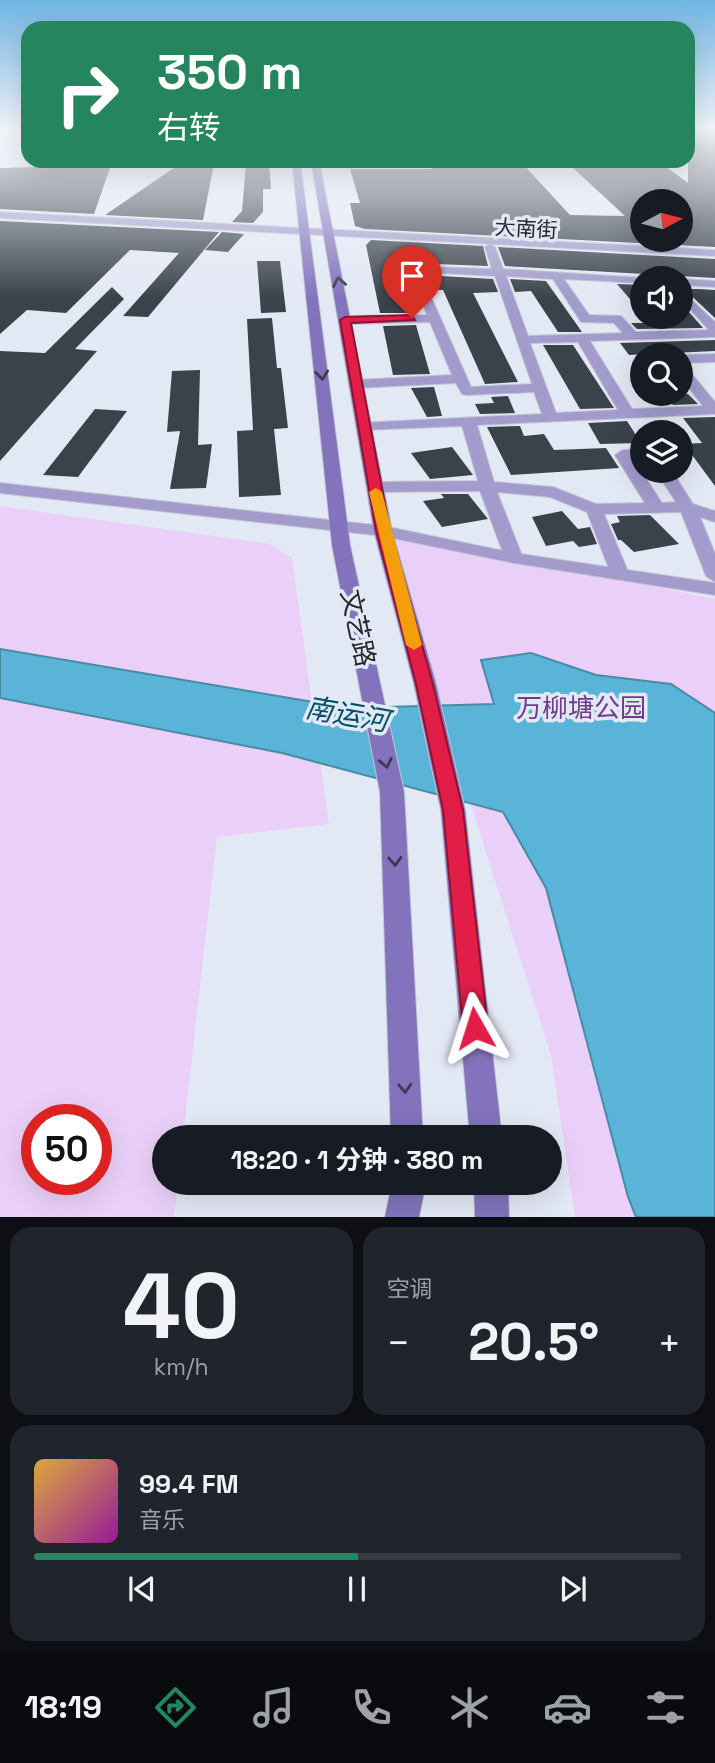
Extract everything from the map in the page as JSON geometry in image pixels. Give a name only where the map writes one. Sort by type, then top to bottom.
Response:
[{"type":"main road","name":"文艺路","points":[[299,186],[339,525],[392,793],[406,1125]]},
{"type":"main road","name":"文艺路","points":[[320,186],[383,531],[425,684],[452,804],[485,1125]]},
{"type":"main road","points":[[402,1217],[407,1195]]},
{"type":"main road","points":[[491,1195],[492,1217]]},
{"type":"street","name":"大南街","points":[[0,215],[306,233]]},
{"type":"street","name":"大南街","points":[[0,221],[715,253]]},
{"type":"street","name":"大南街","points":[[330,234],[490,247],[715,259]]},
{"type":"street","points":[[490,247],[550,417]]},
{"type":"street","points":[[540,388],[467,391],[413,268],[630,279]]},
{"type":"street","points":[[556,275],[586,319],[617,318],[633,336]]},
{"type":"street","points":[[693,283],[715,284]]},
{"type":"street","points":[[693,306],[715,331]]},
{"type":"street","points":[[345,320],[434,318]]},
{"type":"street","points":[[523,340],[699,334],[715,331]]},
{"type":"street","points":[[699,334],[715,350]]},
{"type":"street","points":[[582,338],[628,414]]},
{"type":"street","points":[[693,359],[715,358]]},
{"type":"street","points":[[356,384],[460,379]]},
{"type":"street","points":[[693,385],[714,410]]},
{"type":"street","points":[[363,426],[714,410]]},
{"type":"street","points":[[468,421],[487,486],[514,558]]},
{"type":"street","points":[[641,483],[657,508]]},
{"type":"street","points":[[672,483],[687,507],[715,576]]},
{"type":"street","points":[[375,487],[487,486],[553,492],[594,509],[687,507],[715,517]]},
{"type":"street","points":[[0,488],[383,531],[514,558],[715,589]]},
{"type":"street","points":[[594,509],[620,574]]},
{"type":"green space","points":[[0,506],[270,544],[292,558],[329,824],[217,837],[184,1125],[152,1125],[152,1195],[177,1195],[174,1217],[0,1217]]},
{"type":"green space","name":"万柳塘公园","points":[[383,531],[715,599],[715,1217],[575,1217],[551,1055]]},
{"type":"water","name":"万柳塘公园","points":[[0,649],[349,708],[494,704],[481,660],[531,653],[596,675],[671,684],[715,713],[715,1217],[636,1217],[628,1197],[546,888],[503,812],[282,753],[0,698]]},
{"type":"building","points":[[0,186],[104,186],[94,214],[0,209]]},
{"type":"building","points":[[148,186],[210,186],[203,220],[105,215]]},
{"type":"building","points":[[244,186],[271,186],[271,189],[263,189],[263,212],[253,223],[232,222],[242,211]]},
{"type":"building","points":[[355,186],[543,186],[570,215],[625,216],[592,186],[715,186],[715,247],[693,246],[693,189],[630,189],[630,243],[365,229],[355,226],[350,203],[360,203]]},
{"type":"building","points":[[0,221],[219,232],[148,317],[123,316],[179,253],[130,250],[66,313],[27,310],[0,334]]},
{"type":"building","points":[[222,232],[244,234],[228,252],[205,250]]},
{"type":"building","points":[[371,240],[483,246],[488,266],[409,263],[407,267],[415,290],[406,291],[412,313],[380,313],[366,245]]},
{"type":"building","points":[[498,247],[715,259],[715,278],[693,277],[693,266],[630,266],[630,273],[505,266]]},
{"type":"building","points":[[257,261],[280,261],[286,312],[261,313]]},
{"type":"building","points":[[424,275],[493,279],[498,292],[473,293],[518,382],[485,384],[443,290],[431,290]]},
{"type":"building","points":[[510,279],[546,281],[582,332],[558,332],[531,291],[515,292]]},
{"type":"building","points":[[617,284],[630,285],[630,299]]},
{"type":"building","points":[[112,287],[124,299],[75,349],[97,351],[0,461],[0,351],[45,353]]},
{"type":"building","points":[[693,289],[715,290],[715,318],[693,297]]},
{"type":"building","points":[[693,317],[703,328],[693,328]]},
{"type":"building","points":[[272,318],[277,368],[281,368],[288,428],[274,429],[281,495],[239,497],[237,431],[253,430],[247,319]]},
{"type":"building","points":[[416,325],[430,374],[393,375],[383,326]]},
{"type":"building","points":[[715,340],[715,351],[693,352],[693,343],[630,343],[629,355],[620,343]]},
{"type":"building","points":[[543,345],[573,345],[614,408],[580,409]]},
{"type":"building","points":[[200,370],[198,445],[212,444],[206,488],[170,489],[180,431],[167,432],[172,371]]},
{"type":"building","points":[[434,387],[442,416],[427,417],[411,388]]},
{"type":"building","points":[[508,396],[515,413],[480,414],[475,404],[494,403],[491,397]]},
{"type":"building","points":[[95,409],[127,411],[78,477],[43,475]]},
{"type":"building","points":[[715,417],[715,486],[693,456],[693,444],[702,443],[693,431],[693,420],[683,418]]},
{"type":"building","points":[[627,421],[630,426],[630,443],[600,444],[588,423]]},
{"type":"building","points":[[520,426],[524,436],[544,434],[554,450],[606,448],[619,468],[511,475],[487,427]]},
{"type":"building","points":[[452,447],[473,475],[430,479],[411,453]]},
{"type":"building","points":[[441,494],[468,494],[488,519],[442,527],[423,501],[444,498]]},
{"type":"building","points":[[562,511],[578,529],[590,527],[597,544],[579,547],[573,541],[546,546],[532,517]]},
{"type":"building","points":[[650,515],[679,544],[634,552],[618,540],[611,524],[620,522],[617,516]]},
{"type":"slow traffic","points":[[376,492],[383,531],[414,645]]},
{"type":"route","points":[[412,318],[345,320],[383,531],[425,684],[453,810],[475,1028]]},
{"type":"water label","name":"南运河","points":[[347,714]]}]
